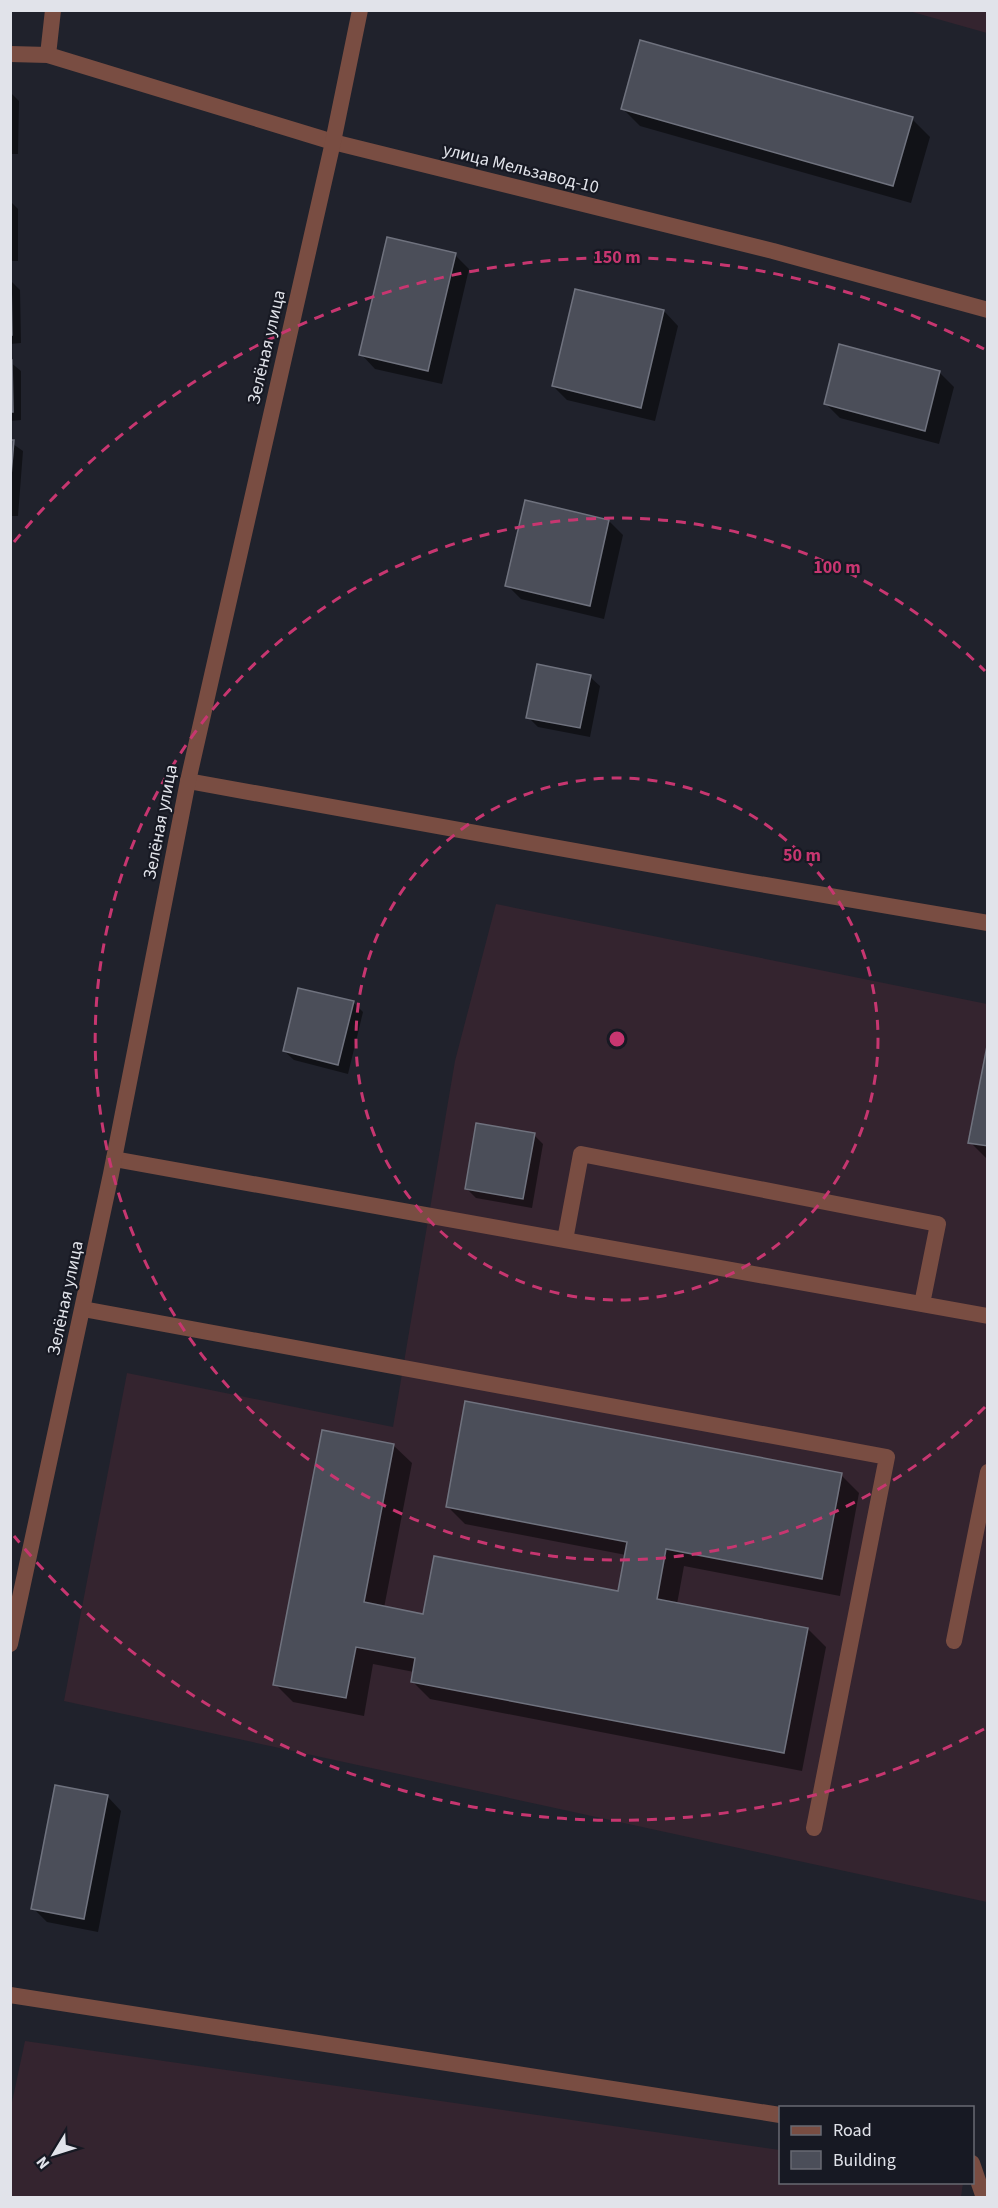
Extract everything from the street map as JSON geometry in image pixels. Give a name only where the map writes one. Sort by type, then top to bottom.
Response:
[{"type":"street","points":[[48,55],[53,10]]},
{"type":"street","name":"Зелёная улица","points":[[10,1644],[114,1159],[188,781],[333,142],[360,10]]},
{"type":"street","name":"улица Мельзавод-10","points":[[10,54],[48,55],[333,142],[773,251],[987,310]]},
{"type":"street","points":[[188,781],[987,923]]},
{"type":"street","points":[[564,1240],[581,1154],[938,1224],[922,1304]]},
{"type":"street","points":[[114,1159],[987,1316]]},
{"type":"street","points":[[82,1309],[887,1457],[814,1828]]},
{"type":"street","points":[[954,1641],[987,1473]]},
{"type":"street","points":[[10,1995],[779,2115]]},
{"type":"street","points":[[974,2169],[984,2198]]},
{"type":"shaded area","points":[[909,11],[987,11],[987,33]]},
{"type":"shaded area","points":[[496,904],[987,1004],[987,1902],[64,1701],[127,1373],[393,1427],[455,1061]]},
{"type":"shaded area","points":[[25,2041],[779,2150],[779,2184],[963,2184],[961,2197],[11,2197],[11,2107]]},
{"type":"building","points":[[640,40],[913,117],[893,186],[621,109]]},
{"type":"building","points":[[387,237],[456,253],[428,371],[359,355]]},
{"type":"building","points":[[11,279],[12,335],[10,335]]},
{"type":"building","points":[[575,289],[664,310],[641,408],[552,386]]},
{"type":"building","points":[[839,344],[940,371],[925,431],[824,404]]},
{"type":"building","points":[[10,360],[12,360],[13,412],[10,412]]},
{"type":"building","points":[[10,440],[14,440],[10,488]]},
{"type":"building","points":[[525,500],[609,520],[590,606],[505,586]]},
{"type":"building","points":[[537,664],[591,675],[580,728],[526,718]]},
{"type":"building","points":[[298,988],[354,1001],[338,1065],[283,1051]]},
{"type":"building","points":[[988,1041],[988,1146],[968,1143]]},
{"type":"building","points":[[476,1123],[535,1133],[523,1199],[465,1189]]},
{"type":"building","points":[[465,1401],[842,1473],[822,1579],[666,1549],[657,1599],[808,1628],[784,1753],[411,1682],[415,1658],[356,1647],[346,1698],[273,1685],[322,1430],[394,1444],[364,1602],[423,1614],[434,1556],[618,1591],[627,1542],[446,1507]]},
{"type":"building","points":[[55,1785],[108,1795],[84,1919],[31,1909]]}]
